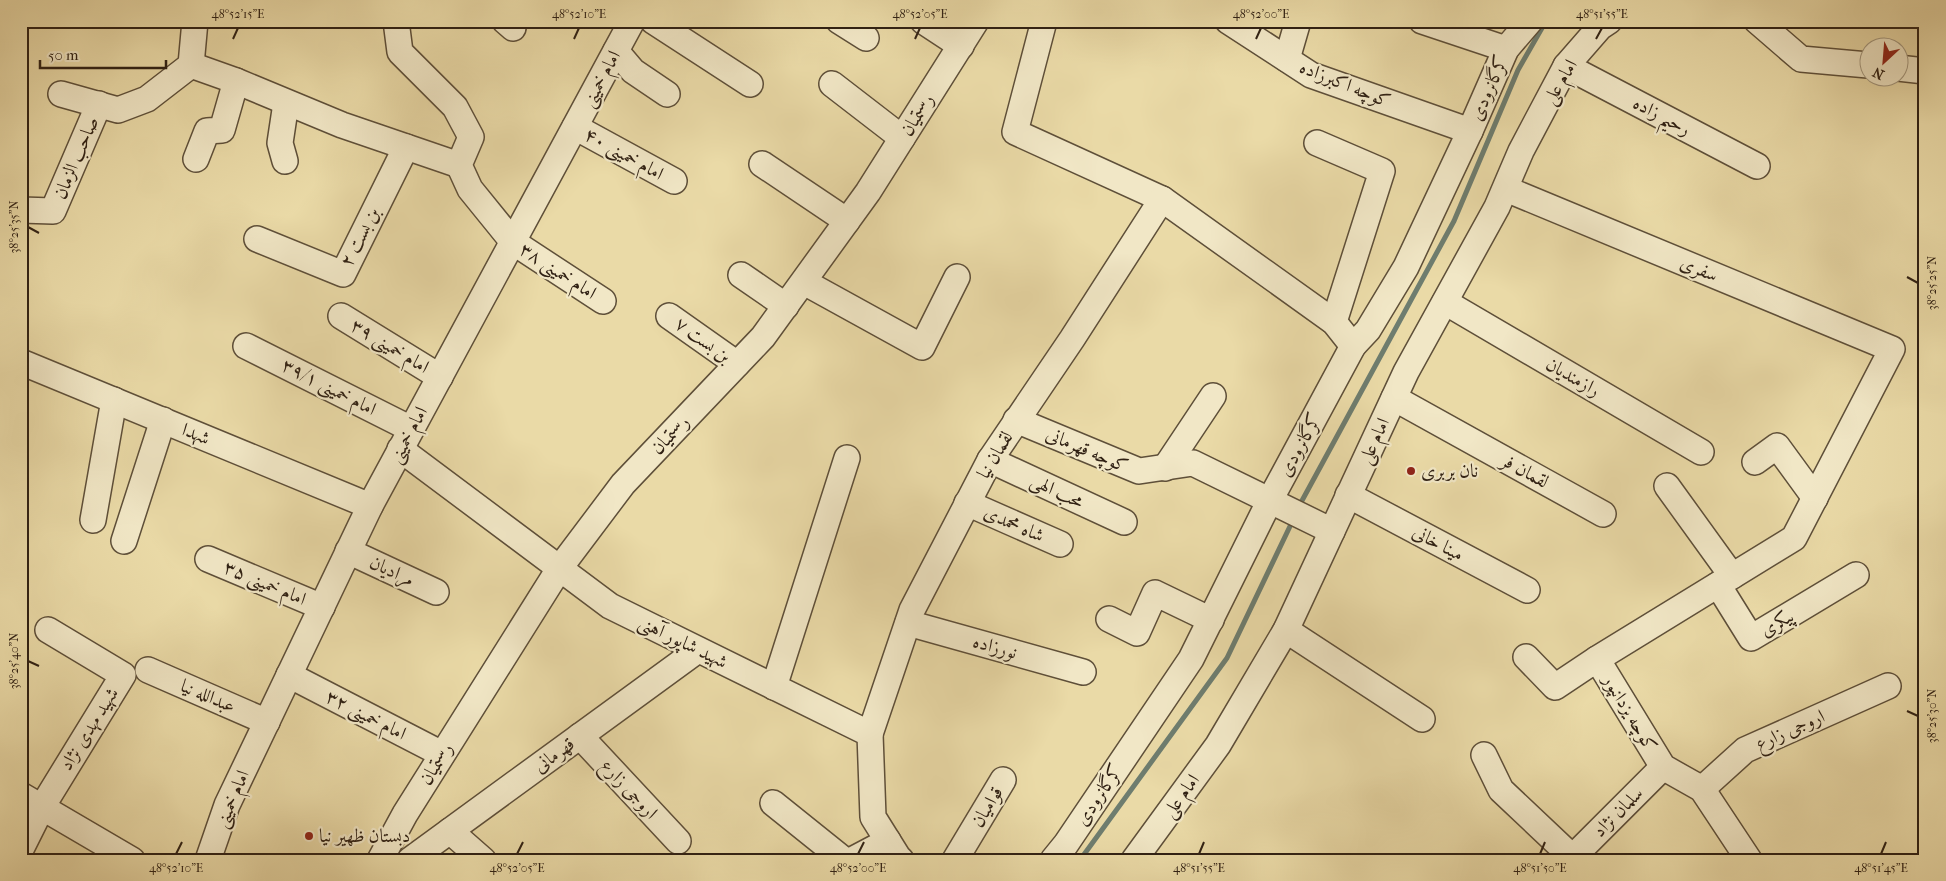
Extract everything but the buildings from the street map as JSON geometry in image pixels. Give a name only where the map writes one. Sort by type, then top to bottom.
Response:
[{"type":"street","points":[[61,94],[118,110],[147,99],[191,65],[195,21]]},
{"type":"street","points":[[191,65],[236,81],[342,126],[459,165],[471,137],[455,107],[400,52],[396,21]]},
{"type":"street","name":"امام خمینی","points":[[208,860],[227,805],[370,506],[632,21]]},
{"type":"street","points":[[653,21],[750,84]]},
{"type":"street","points":[[839,21],[866,38]]},
{"type":"street","points":[[923,21],[961,46]]},
{"type":"street","name":"رستمیان","points":[[380,860],[405,814],[559,569],[623,484],[763,337],[847,221],[976,21]]},
{"type":"street","points":[[1044,21],[1015,132],[1162,199],[1334,322],[1354,346]]},
{"type":"street","name":"کوچه اکبرزاده","points":[[1228,21],[1311,75],[1470,131]]},
{"type":"street","points":[[1287,59],[1298,21]]},
{"type":"street","points":[[1422,21],[1506,49]]},
{"type":"street","name":"کرگانرودی","points":[[1053,860],[1066,844],[1191,659],[1270,500],[1354,346],[1368,330],[1406,267],[1506,49],[1530,21]]},
{"type":"street","name":"امام علی","points":[[1134,860],[1218,745],[1286,630],[1406,372],[1506,189],[1521,151],[1566,66],[1600,27],[1609,21]]},
{"type":"street","points":[[1757,21],[1801,59],[1858,64]]},
{"type":"street","points":[[616,51],[633,71],[667,94]]},
{"type":"street","name":"رحیم زاده","points":[[1566,66],[1757,166]]},
{"type":"street","points":[[1908,69],[1925,71]]},
{"type":"street","points":[[196,159],[206,130],[222,130],[236,81]]},
{"type":"street","points":[[832,84],[902,138]]},
{"type":"street","points":[[285,161],[280,142],[286,103]]},
{"type":"street","name":"صاحب الزمان","points":[[21,210],[54,211],[99,104]]},
{"type":"street","name":"امام خمینی ۴۰","points":[[575,127],[674,181]]},
{"type":"street","points":[[1317,143],[1382,171],[1334,322]]},
{"type":"street","name":"بن بست ۲","points":[[257,239],[343,274],[406,147]]},
{"type":"street","points":[[762,164],[847,221]]},
{"type":"street","name":"امام خمینی ۳۸","points":[[459,165],[470,189],[513,242],[603,301]]},
{"type":"street","name":"سفری","points":[[1506,189],[1892,349],[1815,498]]},
{"type":"street","name":"لقمان نیا","points":[[870,734],[912,610],[990,460],[1072,339],[1162,199]]},
{"type":"street","points":[[741,275],[786,306]]},
{"type":"street","points":[[804,282],[922,348],[957,277]]},
{"type":"street","name":"رازمندیان","points":[[1445,302],[1701,452]]},
{"type":"street","name":"امام خمینی ۳۹","points":[[341,316],[440,377]]},
{"type":"street","name":"بن بست ۷","points":[[670,316],[737,364]]},
{"type":"street","name":"امام خمینی ۳۹/۱","points":[[246,346],[406,439]]},
{"type":"street","name":"شهدا","points":[[21,362],[370,506]]},
{"type":"street","points":[[1165,468],[1213,396]]},
{"type":"street","name":"لقمان فر","points":[[1394,398],[1603,514]]},
{"type":"street","points":[[93,520],[114,400]]},
{"type":"street","points":[[124,541],[163,420]]},
{"type":"street","name":"کوچه قهرمانی","points":[[1016,420],[1139,472],[1193,463],[1332,531]]},
{"type":"street","name":"شهید شاپور آهنی","points":[[406,439],[559,569],[610,606],[870,734]]},
{"type":"street","points":[[1526,657],[1555,687],[1597,659],[1794,538],[1815,498],[1777,446],[1755,462]]},
{"type":"street","points":[[774,687],[847,458]]},
{"type":"street","name":"محب الهی","points":[[990,460],[1124,522]]},
{"type":"street","points":[[1667,486],[1725,580]]},
{"type":"street","name":"مینا خانی","points":[[1348,495],[1527,590]]},
{"type":"street","name":"شاه محمدی","points":[[968,503],[1060,544]]},
{"type":"street","name":"مرادیان","points":[[348,551],[436,592]]},
{"type":"street","name":"امام خمینی ۳۵","points":[[208,559],[322,607]]},
{"type":"street","name":"پیکری","points":[[1725,580],[1751,638],[1856,575]]},
{"type":"street","points":[[1109,619],[1136,633],[1155,593],[1210,620]]},
{"type":"street","name":"نورزاده","points":[[908,623],[1083,672]]},
{"type":"street","name":"شهید مهدی نژاد","points":[[31,801],[123,675],[48,630]]},
{"type":"street","points":[[1286,630],[1422,720]]},
{"type":"street","name":"قهرمانی","points":[[410,860],[698,650]]},
{"type":"street","name":"کوچه یزدانپور","points":[[1597,659],[1663,767]]},
{"type":"street","name":"عبدالله نیا","points":[[148,670],[267,722]]},
{"type":"street","name":"امام خمینی ۳۲","points":[[289,676],[442,754]]},
{"type":"street","name":"اروجی زارع","points":[[1702,789],[1745,750],[1888,686]]},
{"type":"street","points":[[852,860],[895,851],[873,817],[870,734]]},
{"type":"street","name":"اروجی زارع","points":[[580,736],[678,841]]},
{"type":"street","name":"سلمان نژاد","points":[[1484,755],[1501,790],[1571,859],[1663,767]]},
{"type":"street","points":[[1663,767],[1702,789],[1749,860]]},
{"type":"street","name":"قوامیان","points":[[955,860],[1003,780]]},
{"type":"street","points":[[21,849],[31,801],[132,860]]},
{"type":"street","points":[[773,803],[844,860]]},
{"type":"street","points":[[450,831],[483,860]]},
{"type":"waterway","points":[[1298,508],[1454,221],[1518,70],[1546,21]]},
{"type":"waterway","points":[[1080,860],[1227,658],[1293,520]]},
{"type":"place","name":"نان بربری","points":[[1411,471]]},
{"type":"place","name":"دبستان ظهیر نیا","points":[[309,836]]}]
